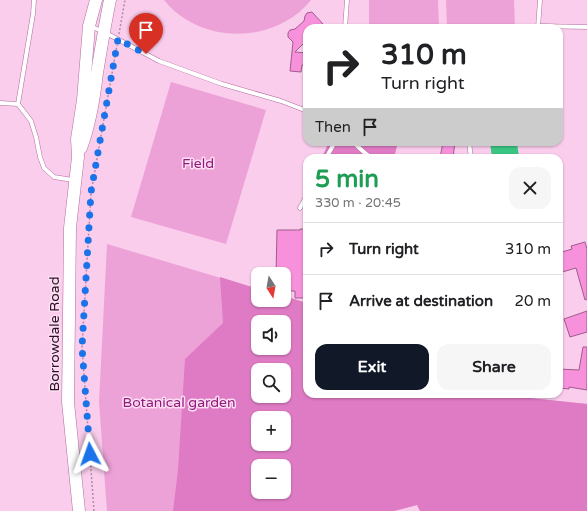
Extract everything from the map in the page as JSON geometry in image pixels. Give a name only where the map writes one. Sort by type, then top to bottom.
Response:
[{"type":"main road","name":"Borrowdale Road","points":[[79,511],[68,395],[70,228],[78,157],[77,139],[89,26],[96,0]]},
{"type":"main road","name":"Borrowdale Road","points":[[78,157],[86,136],[92,112],[110,0]]},
{"type":"lane","points":[[34,0],[18,104],[30,121],[44,168],[54,177],[75,180]]},
{"type":"lane","points":[[345,24],[348,0]]},
{"type":"lane","points":[[538,24],[540,0]]},
{"type":"lane","points":[[89,26],[104,32],[159,61],[222,84],[281,101],[303,109]]},
{"type":"lane","points":[[563,27],[587,27]]},
{"type":"lane","points":[[0,103],[18,104]]},
{"type":"lane","points":[[357,146],[366,154]]},
{"type":"lane","points":[[300,208],[303,202]]},
{"type":"path","points":[[94,511],[82,347],[91,192],[125,0]]},
{"type":"green space","points":[[164,0],[311,0],[296,15],[278,25],[258,32],[238,34],[217,32],[197,25],[179,15]]},
{"type":"green space","points":[[369,0],[438,0],[439,24],[369,24]]},
{"type":"green space","points":[[446,0],[514,0],[515,24],[447,24]]},
{"type":"green space","name":"Field","points":[[171,82],[266,110],[226,244],[131,217]]},
{"type":"green space","name":"Botanical garden","points":[[107,244],[251,287],[251,307],[291,307],[291,298],[303,302],[303,398],[530,398],[587,404],[587,511],[420,511],[417,505],[394,511],[107,511],[99,402]]},
{"type":"shaded area","points":[[327,146],[397,146],[395,154],[323,154]]},
{"type":"shaded area","points":[[490,146],[518,146],[518,154],[492,154]]},
{"type":"shaded area","name":"Botanical garden","points":[[220,277],[251,287],[251,307],[291,307],[291,298],[303,302],[303,398],[530,398],[587,404],[587,511],[420,511],[417,505],[394,511],[173,511],[178,470],[185,359],[223,323]]},
{"type":"building","points":[[312,12],[323,24],[303,24],[303,44],[295,52],[303,53],[303,65],[301,72],[290,71],[293,42],[288,37],[288,33],[304,21],[307,13]]},
{"type":"building","points":[[442,146],[454,146],[454,154],[441,154]]},
{"type":"building","points":[[303,229],[303,298],[295,298],[295,291],[291,291],[291,267],[276,267],[277,230]]},
{"type":"building","points":[[585,242],[587,249],[587,299],[585,300],[576,268],[563,272],[563,252],[572,249],[571,246]]},
{"type":"building","points":[[587,311],[587,332],[570,337],[564,319]]},
{"type":"building","points":[[583,347],[587,347],[587,390],[569,387],[569,389],[563,388],[563,369],[579,370]]},
{"type":"route","points":[[90,454],[82,347],[91,192],[118,39],[146,54]]}]
